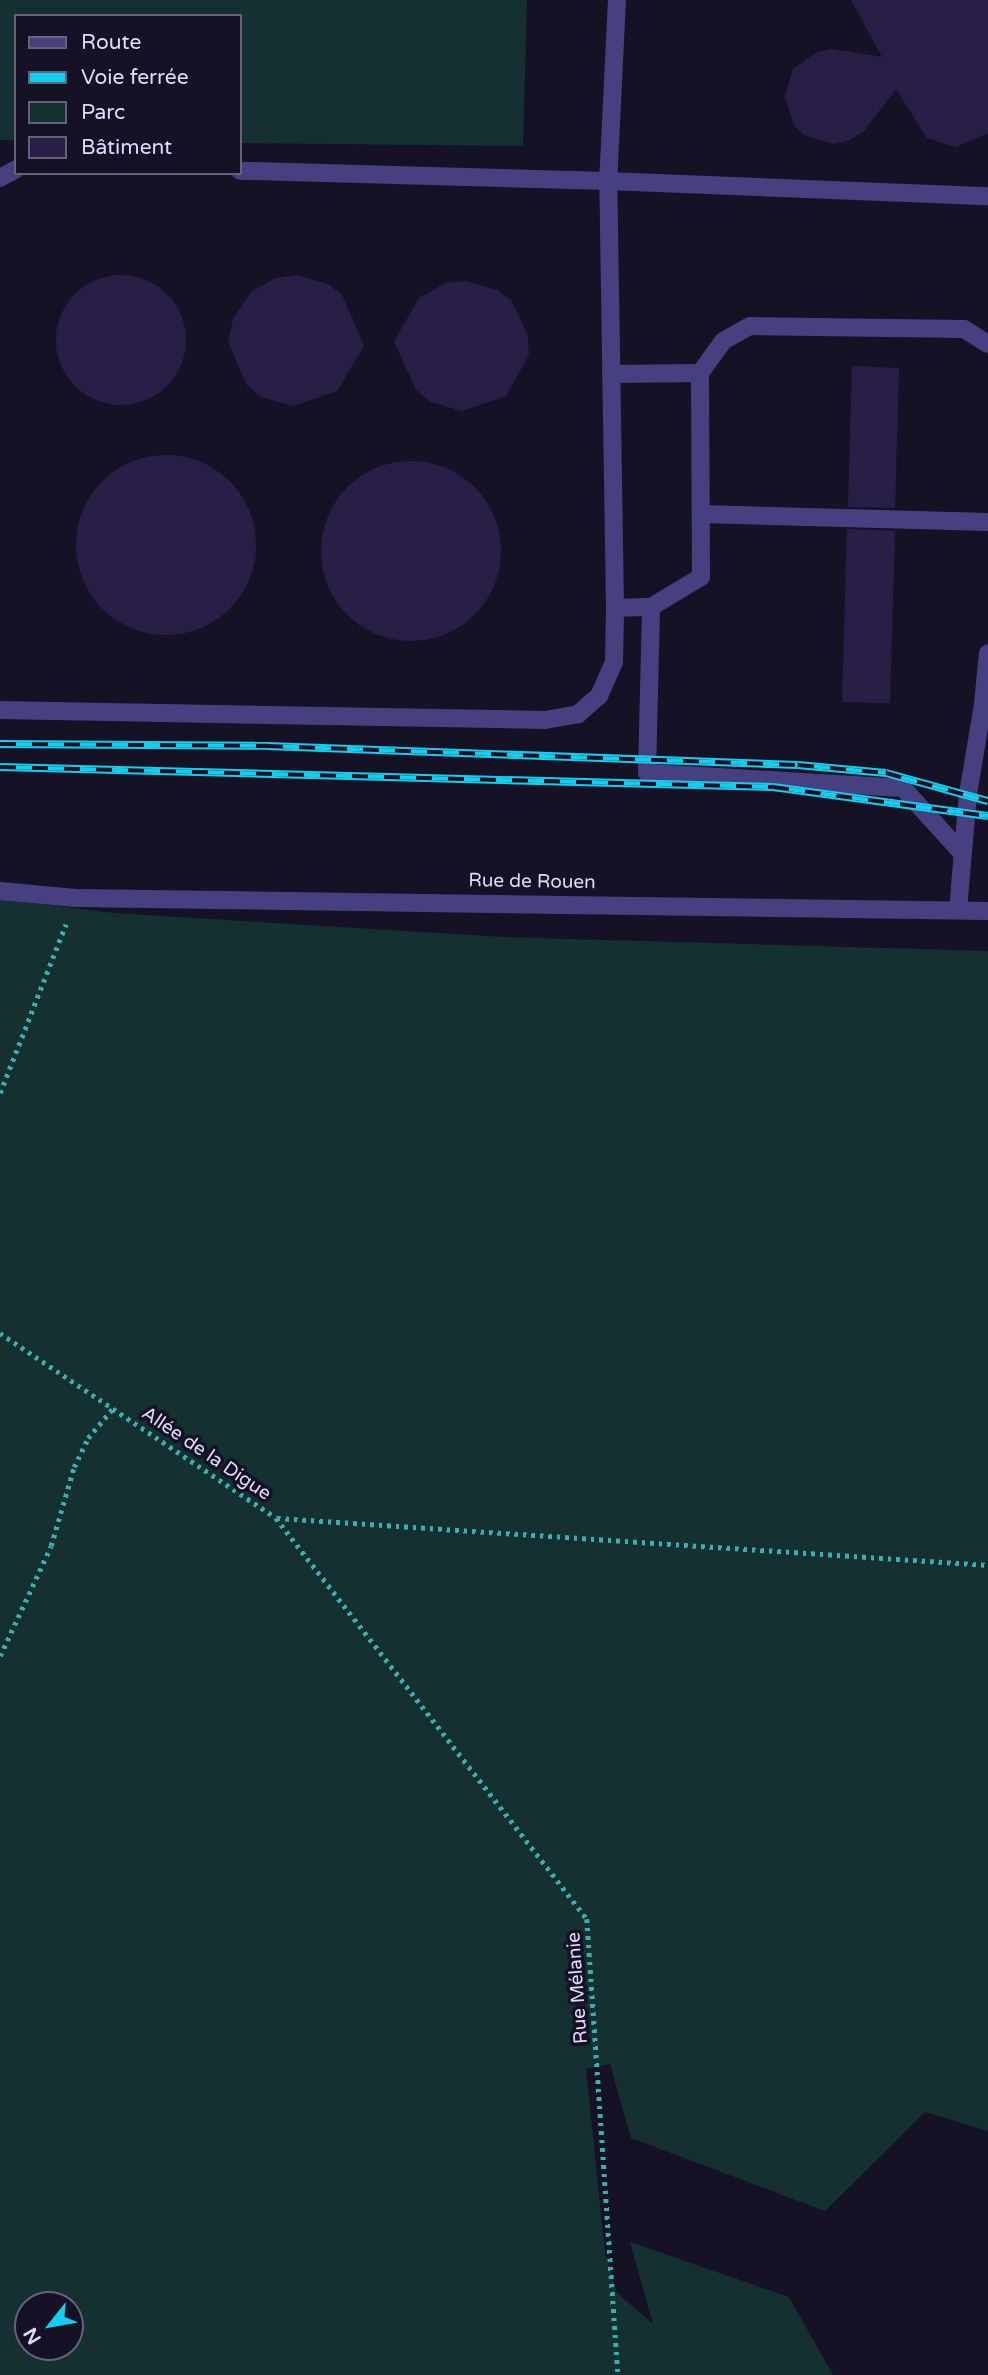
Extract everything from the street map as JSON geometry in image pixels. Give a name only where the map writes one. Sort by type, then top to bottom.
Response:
[{"type":"street","points":[[0,710],[545,720],[578,714],[599,696],[614,662],[608,181],[617,0]]},
{"type":"street","points":[[242,171],[608,181],[988,196]]},
{"type":"street","points":[[615,608],[651,607],[701,577],[700,373],[723,341],[750,326],[964,329],[988,344]]},
{"type":"street","points":[[611,374],[700,373]]},
{"type":"street","points":[[701,514],[988,522]]},
{"type":"street","points":[[651,607],[647,773],[904,788],[961,852]]},
{"type":"street","points":[[958,910],[961,852],[986,705],[988,653]]},
{"type":"street","name":"Rue de Rouen","points":[[0,891],[76,898],[988,911]]},
{"type":"path","points":[[0,1093],[76,898]]},
{"type":"path","name":"Allée de la Digue","points":[[0,1333],[276,1518],[366,1631]]},
{"type":"path","points":[[0,1656],[51,1546],[74,1467],[88,1438],[112,1409]]},
{"type":"path","points":[[276,1518],[988,1565]]},
{"type":"path","name":"Rue Mélanie","points":[[366,1631],[587,1919],[618,2375]]},
{"type":"green space","points":[[0,0],[527,0],[523,146],[242,143],[242,14],[14,14],[14,140],[0,140]]},
{"type":"green space","points":[[0,899],[114,913],[503,937],[988,951],[988,2131],[925,2112],[825,2211],[631,2138],[610,2064],[586,2069],[605,2253],[617,2293],[653,2324],[630,2242],[789,2297],[833,2375],[0,2375]]},
{"type":"building","points":[[851,0],[988,0],[988,133],[956,147],[927,138],[896,89],[864,131],[850,140],[834,144],[804,135],[794,125],[785,97],[793,69],[817,52],[832,49],[882,57]]},
{"type":"building","points":[[121,275],[146,280],[167,294],[181,315],[186,340],[181,365],[167,386],[146,400],[121,405],[96,400],[75,386],[61,365],[56,340],[61,315],[75,294],[96,280]]},
{"type":"building","points":[[296,275],[328,284],[342,295],[364,346],[337,391],[293,406],[261,397],[247,385],[228,342],[233,319],[251,292],[276,278]]},
{"type":"building","points":[[465,281],[497,290],[511,300],[528,336],[529,355],[506,396],[462,411],[431,402],[416,390],[394,341],[420,297],[446,283]]},
{"type":"building","points":[[852,366],[899,368],[895,508],[848,507]]},
{"type":"building","points":[[166,455],[200,462],[230,481],[249,511],[256,545],[249,579],[230,609],[200,628],[166,635],[132,628],[102,609],[83,579],[76,545],[83,511],[102,481],[132,462]]},
{"type":"building","points":[[411,461],[445,468],[475,487],[494,517],[501,551],[494,585],[475,615],[445,634],[411,641],[377,634],[347,615],[328,585],[321,551],[328,517],[347,487],[377,468]]},
{"type":"building","points":[[847,529],[895,531],[890,703],[842,702]]},
{"type":"railway","points":[[0,744],[267,746],[798,765],[886,773],[988,801]]},
{"type":"railway","points":[[0,767],[773,787],[988,816]]}]
